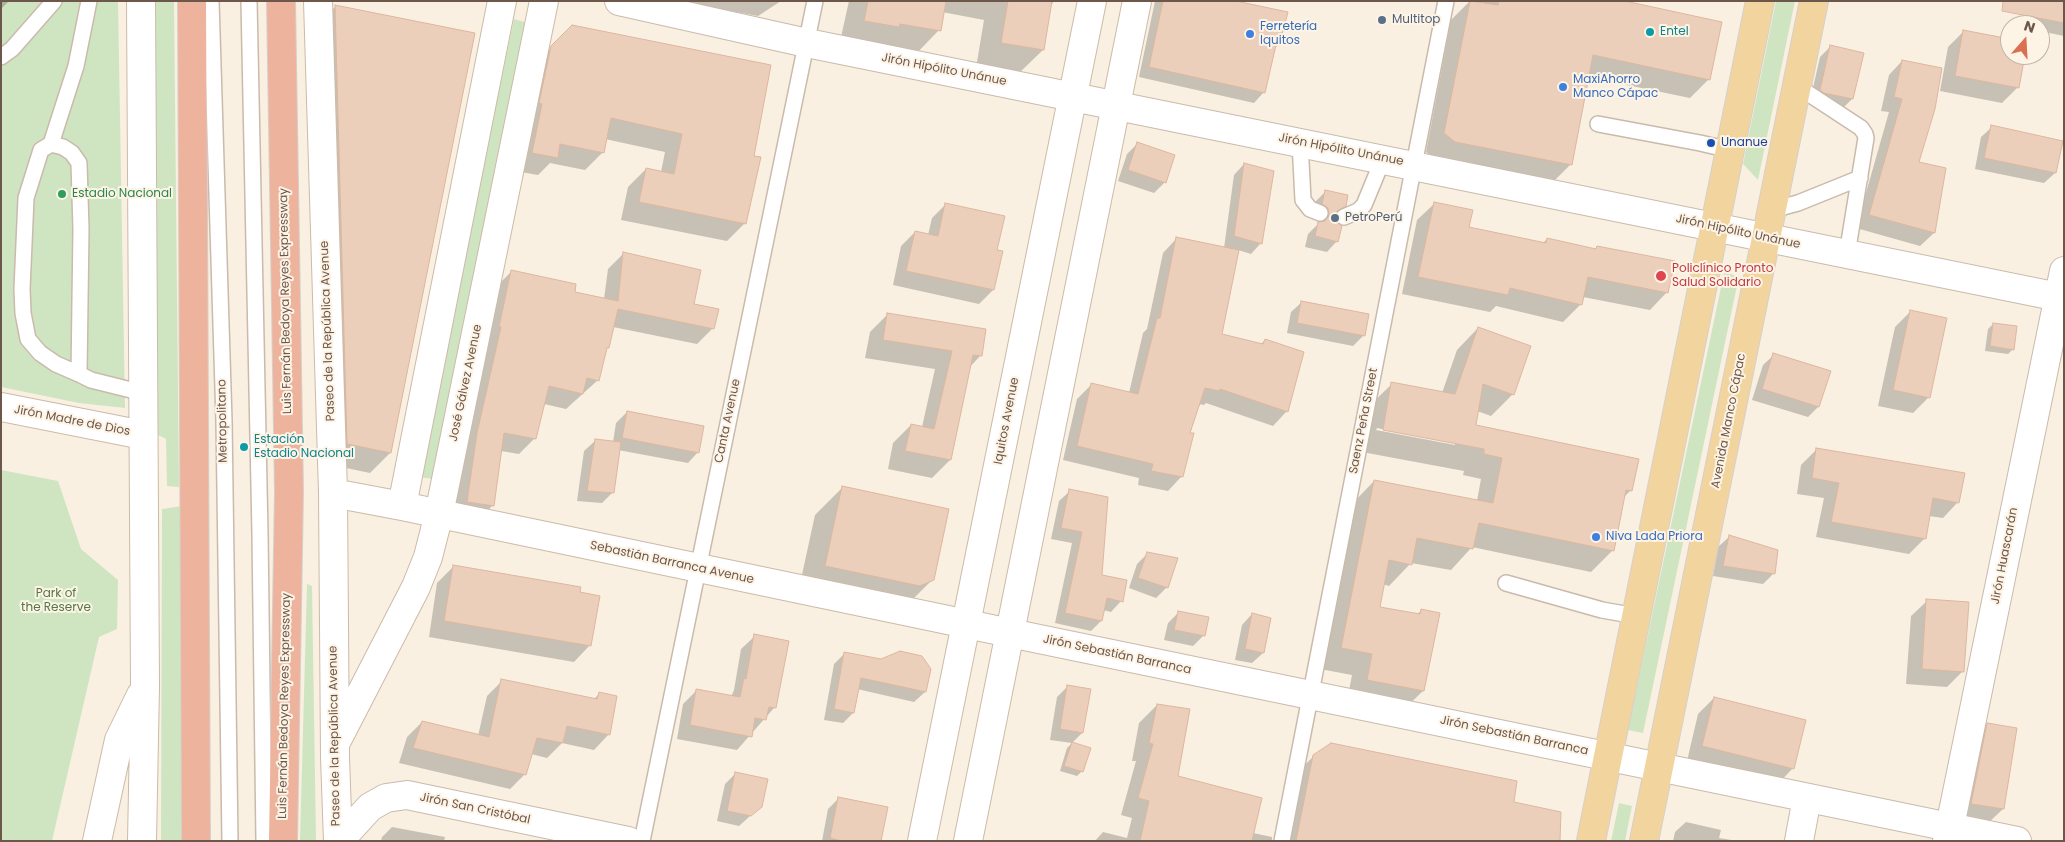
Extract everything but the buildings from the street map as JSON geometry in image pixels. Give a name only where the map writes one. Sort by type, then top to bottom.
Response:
[{"type":"highway","points":[[192,1],[196,841]]},
{"type":"highway","name":"Luis Fernán Bedoya Reyes Expressway","points":[[281,1],[289,482],[283,841]]},
{"type":"main road","points":[[1591,841],[1760,1]]},
{"type":"main road","name":"Avenida Manco Cápac","points":[[1644,841],[1814,1]]},
{"type":"street","points":[[141,1],[145,687],[142,841]]},
{"type":"street","name":"Paseo de la República Avenue","points":[[318,1],[333,493],[335,746],[338,841]]},
{"type":"street","points":[[402,506],[502,1]]},
{"type":"street","name":"José Gálvez Avenue","points":[[335,746],[416,587],[428,557],[439,514],[544,1]]},
{"type":"street","name":"Jirón Hipólito Unánue","points":[[620,1],[806,43],[1766,238],[1847,254],[2062,288]]},
{"type":"street","name":"Iquitos Avenue","points":[[922,841],[1092,1]]},
{"type":"street","points":[[968,841],[1137,1]]},
{"type":"street","name":"Jirón Huascarán","points":[[1949,834],[2062,288]]},
{"type":"street","name":"Jirón Madre de Dios","points":[[1,407],[143,435]]},
{"type":"street","name":"Sebastián Barranca Avenue","points":[[333,493],[1010,633]]},
{"type":"street","name":"Jirón Sebastián Barranca","points":[[1010,633],[1608,755],[1807,798],[1949,834],[2017,841]]},
{"type":"street","points":[[97,841],[119,740],[145,687]]},
{"type":"street","name":"Jirón San Cristóbal","points":[[338,841],[370,807],[386,798],[406,795],[628,841]]},
{"type":"street","points":[[1798,841],[1807,798]]},
{"type":"lane","points":[[1,56],[12,49],[54,1]]},
{"type":"lane","points":[[52,144],[76,66],[89,1]]},
{"type":"lane","name":"Metropolitano","points":[[211,1],[224,420],[230,841]]},
{"type":"lane","points":[[248,1],[260,534],[264,841]]},
{"type":"lane","name":"Canta Avenue","points":[[642,841],[815,1]]},
{"type":"lane","name":"Saenz Peña Street","points":[[1282,841],[1414,165],[1441,2]]},
{"type":"lane","points":[[1797,86],[1861,128],[1866,138],[1847,254]]},
{"type":"lane","points":[[1598,124],[1730,150]]},
{"type":"lane","points":[[1300,142],[1302,200],[1310,209],[1320,213]]},
{"type":"lane","points":[[80,374],[79,163],[72,152],[64,147],[52,144],[41,150],[26,198],[22,289],[23,313],[28,340],[40,353],[56,364],[91,380],[143,393]]},
{"type":"lane","points":[[1344,217],[1358,212],[1364,205],[1383,159]]},
{"type":"lane","points":[[1772,210],[1860,178]]},
{"type":"lane","points":[[1506,583],[1602,610],[1636,616]]},
{"type":"green space","name":"Estadio Nacional","points":[[1,1],[118,1],[125,408],[79,403],[1,387]]},
{"type":"green space","points":[[151,1],[174,1],[179,487],[167,486],[166,439],[154,433]]},
{"type":"green space","points":[[1776,1],[1795,1],[1758,180],[1743,164]]},
{"type":"green space","points":[[514,19],[528,23],[433,479],[419,477]]},
{"type":"green space","points":[[1724,273],[1739,276],[1643,733],[1628,730]]},
{"type":"green space","name":"Park of the Reserve","points":[[1,470],[58,481],[81,549],[118,580],[117,629],[99,637],[52,841],[1,841]]},
{"type":"green space","points":[[183,506],[185,841],[161,841],[162,509]]},
{"type":"green space","points":[[307,584],[312,586],[316,841],[300,841]]},
{"type":"green space","points":[[1619,803],[1632,806],[1625,841],[1611,841]]},
{"type":"place","name":"Multitop","points":[[1382,20]]},
{"type":"place","name":"Entel","points":[[1650,32]]},
{"type":"place","name":"Ferretería Iquitos","points":[[1250,34]]},
{"type":"place","name":"MaxiAhorro Manco Cápac","points":[[1563,87]]},
{"type":"place","name":"Unanue","points":[[1711,143]]},
{"type":"place","name":"Estadio Nacional","points":[[62,194]]},
{"type":"place","name":"PetroPerú","points":[[1335,218]]},
{"type":"place","name":"Policlínico Pronto Salud Solidario","points":[[1661,276]]},
{"type":"place","name":"Estación Estadio Nacional","points":[[244,447]]},
{"type":"place","name":"Niva Lada Priora","points":[[1596,537]]}]
